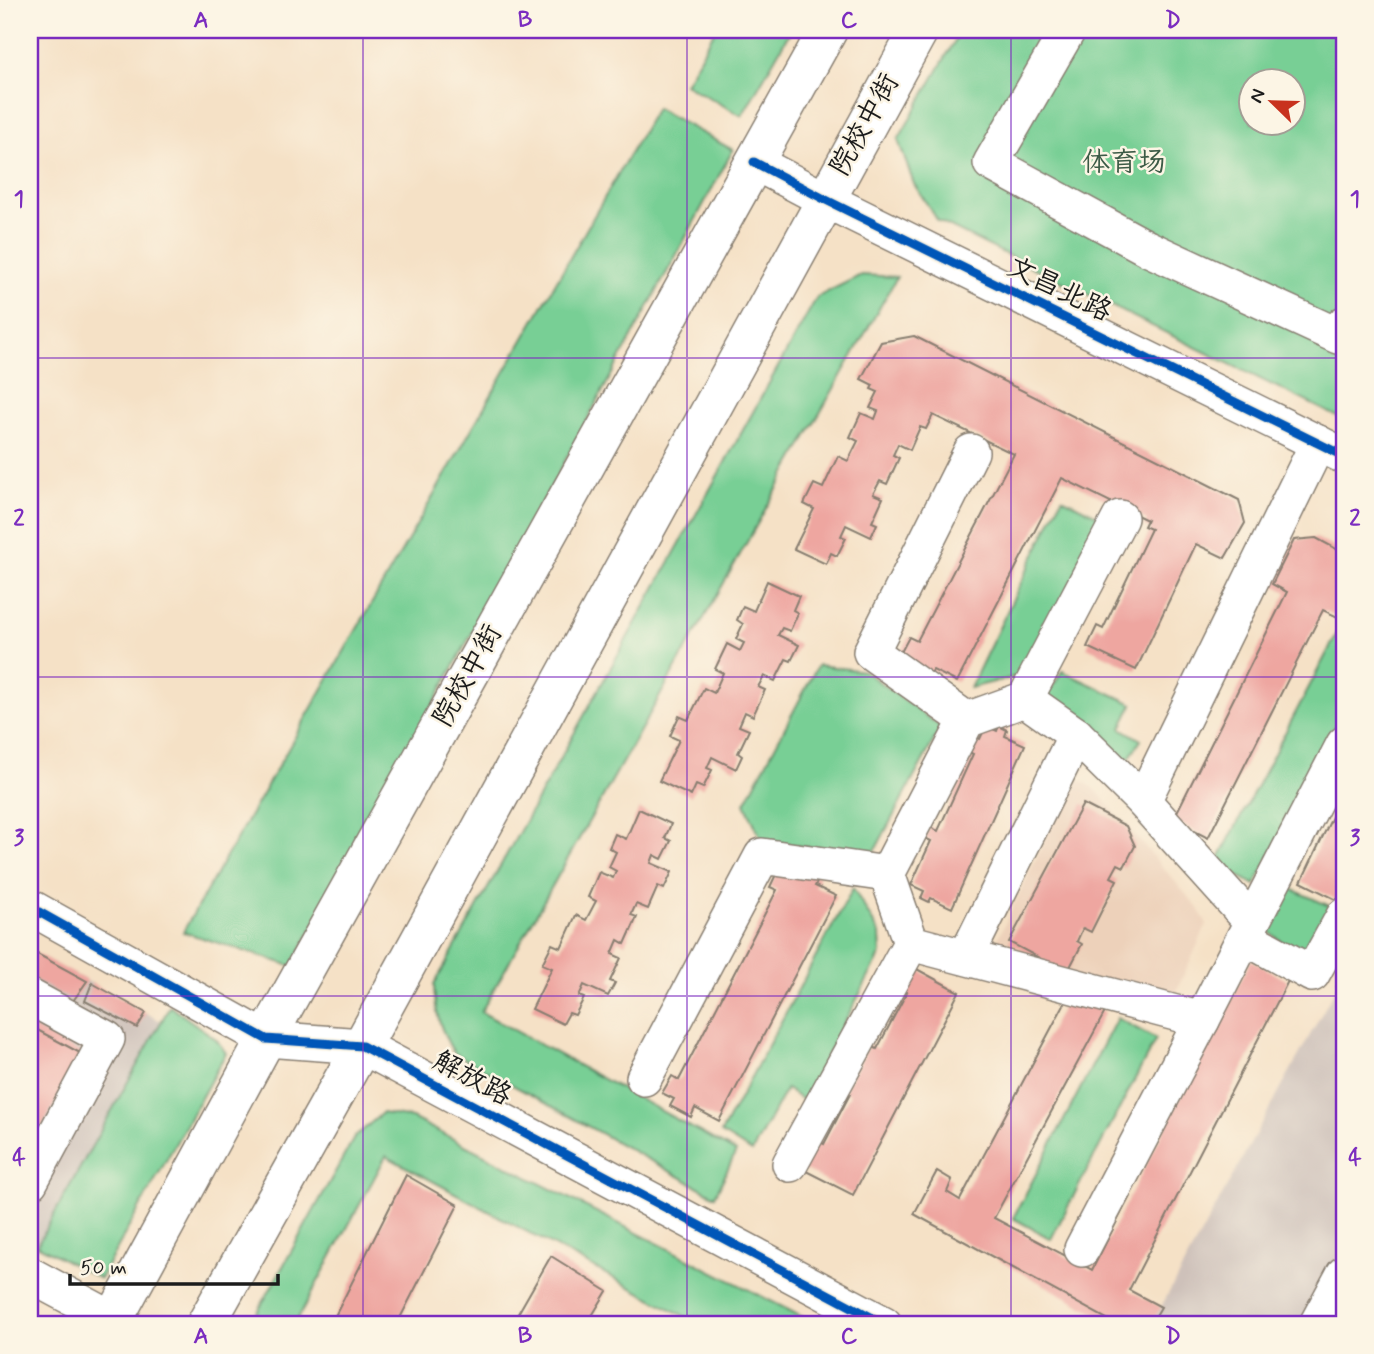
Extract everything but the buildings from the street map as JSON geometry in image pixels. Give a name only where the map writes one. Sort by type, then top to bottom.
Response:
[{"type":"main road","name":"院校中街","points":[[113,1322],[266,1039],[828,30]]},
{"type":"main road","name":"院校中街","points":[[206,1324],[362,1046],[919,30]]},
{"type":"street","points":[[1068,30],[991,163],[1195,271],[1338,336],[1344,324]]},
{"type":"street","name":"文昌北路","points":[[754,162],[824,200],[1331,449]]},
{"type":"street","points":[[1143,801],[1331,449]]},
{"type":"street","points":[[967,720],[872,652],[971,452]]},
{"type":"street","points":[[790,1164],[911,943],[887,874],[967,720],[1025,699],[1120,518]]},
{"type":"street","points":[[1025,699],[1076,735],[1143,801],[1249,930],[1312,974],[1344,916]]},
{"type":"street","points":[[966,957],[1076,735]]},
{"type":"street","points":[[1082,1249],[1344,744]]},
{"type":"street","points":[[644,1078],[762,856],[887,874]]},
{"type":"street","name":"解放路","points":[[30,907],[266,1039],[362,1046],[884,1324]]},
{"type":"street","points":[[911,943],[1202,1020]]},
{"type":"street","points":[[30,997],[107,1040],[30,1182]]},
{"type":"street","points":[[30,1275],[113,1322]]},
{"type":"street","points":[[1317,1324],[1344,1275]]},
{"type":"shaded area","points":[[1075,777],[1094,788],[1197,907],[1207,924],[1175,994],[1152,998],[991,953]]},
{"type":"shaded area","points":[[30,950],[161,1021],[30,1257]]},
{"type":"shaded area","points":[[1344,973],[1344,1324],[1151,1324],[1161,1307]]},
{"type":"green space","points":[[715,30],[791,30],[742,116],[685,84]]},
{"type":"green space","name":"体育场","points":[[961,30],[1344,30],[1344,420],[938,221],[914,184],[898,140]]},
{"type":"green space","points":[[656,108],[733,150],[292,966],[183,932]]},
{"type":"green space","points":[[861,275],[897,277],[481,1012],[736,1152],[715,1196],[454,1053],[439,1021],[434,985],[817,297]]},
{"type":"green space","points":[[1062,498],[1103,518],[1027,674],[970,688]]},
{"type":"green space","points":[[1338,632],[1344,636],[1344,710],[1255,885],[1216,864]]},
{"type":"green space","points":[[818,665],[864,671],[941,727],[872,856],[762,841],[745,803]]},
{"type":"green space","points":[[1062,671],[1133,704],[1121,728],[1141,740],[1123,768],[1047,697]]},
{"type":"green space","points":[[1280,884],[1334,908],[1309,947],[1293,950],[1267,930]]},
{"type":"green space","points":[[853,888],[880,934],[881,954],[803,1100],[786,1089],[752,1152],[721,1133]]},
{"type":"green space","points":[[170,1006],[216,1039],[226,1053],[100,1279],[37,1245]]},
{"type":"green space","points":[[1117,1018],[1156,1039],[1051,1239],[1013,1218]]},
{"type":"green space","points":[[382,1113],[412,1118],[816,1324],[699,1324],[386,1156],[295,1324],[251,1324],[354,1138]]},
{"type":"cycle path","points":[[754,162],[1344,456]]},
{"type":"cycle path","points":[[30,907],[266,1039],[362,1046],[884,1324]]}]
